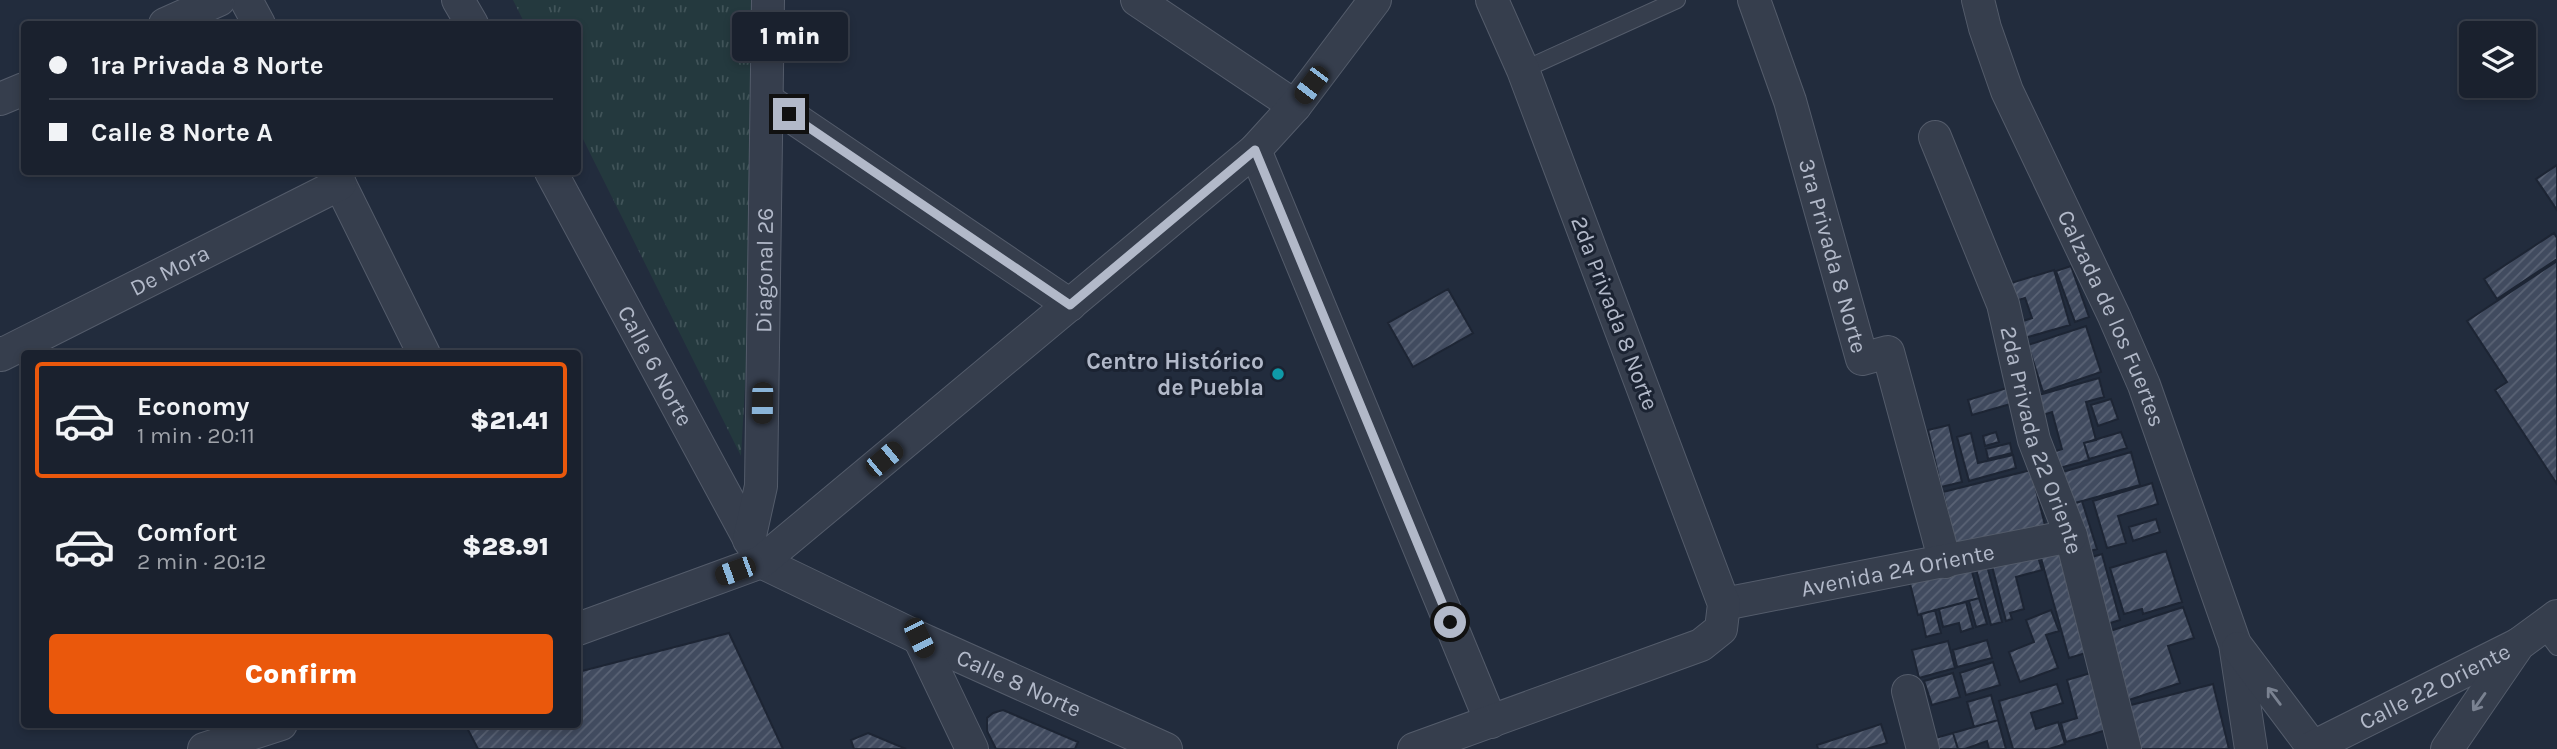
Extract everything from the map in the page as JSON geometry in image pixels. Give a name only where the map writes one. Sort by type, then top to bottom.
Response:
[{"type":"street","points":[[172,21],[219,0]]},
{"type":"street","points":[[246,0],[257,21]]},
{"type":"street","points":[[458,0],[470,21]]},
{"type":"street","name":"Diagonal 26","points":[[755,551],[761,486],[768,0]]},
{"type":"street","points":[[1137,0],[1295,106]]},
{"type":"street","points":[[581,627],[755,551],[1070,305],[1255,150],[1295,106],[1375,0]]},
{"type":"street","name":"2da Privada 8 Norte","points":[[1492,0],[1523,69],[1723,616]]},
{"type":"street","name":"3ra Privada 8 Norte","points":[[1754,0],[1790,101],[1862,359],[1888,352],[1945,562]]},
{"type":"street","name":"Calzada de los Fuertes","points":[[1979,0],[1984,28],[2007,91],[2114,316],[2144,386],[2235,644],[2251,749]]},
{"type":"street","points":[[0,99],[21,90]]},
{"type":"street","points":[[767,100],[1070,305]]},
{"type":"street","name":"2da Privada 22 Oriente","points":[[1935,138],[2003,304],[2035,440],[2071,536],[2125,749]]},
{"type":"street","points":[[1255,150],[1491,722]]},
{"type":"street","name":"Calle 6 Norte","points":[[553,175],[755,551]]},
{"type":"street","points":[[337,178],[422,350]]},
{"type":"street","name":"De Mora","points":[[0,353],[1,355],[337,178]]},
{"type":"street","name":"Avenida 24 Oriente","points":[[1723,616],[1945,562],[2071,536]]},
{"type":"street","name":"Calle 8 Norte","points":[[755,551],[919,638],[1166,749]]},
{"type":"street","points":[[1414,749],[1701,645],[1723,616]]},
{"type":"street","name":"Calle 22 Oriente","points":[[2314,748],[2544,634]]},
{"type":"street","name":"Calle 22 Oriente","points":[[2447,749],[2544,634]]},
{"type":"street","points":[[919,638],[972,749]]},
{"type":"street","name":"Calzada de los Fuertes","points":[[2235,644],[2314,748]]},
{"type":"street","points":[[1908,691],[1923,749]]},
{"type":"street","points":[[204,749],[269,728]]},
{"type":"lane","points":[[1523,69],[1676,0]]},
{"type":"green space","points":[[513,0],[761,0],[762,91],[741,456],[581,135],[581,21],[524,21]]},
{"type":"building","points":[[2557,165],[2557,210],[2536,179]]},
{"type":"building","points":[[2554,233],[2557,238],[2557,259],[2497,299],[2484,279]]},
{"type":"building","points":[[2557,261],[2557,484],[2495,390],[2507,382],[2467,321]]},
{"type":"building","points":[[2071,266],[2089,317],[2075,322],[2056,271]]},
{"type":"building","points":[[2054,270],[2070,325],[2021,339],[2017,323],[2032,318],[2025,298],[2005,304],[1998,287]]},
{"type":"building","points":[[1448,289],[1473,333],[1413,367],[1388,323]]},
{"type":"building","points":[[2086,326],[2101,372],[2043,392],[2028,345]]},
{"type":"building","points":[[2099,378],[2104,397],[2086,402],[2096,440],[2084,443],[2089,460],[2052,470],[2047,454],[2062,449],[2052,412],[2034,418],[2028,398]]},
{"type":"building","points":[[2010,387],[2014,403],[1972,415],[1968,400]]},
{"type":"building","points":[[2111,399],[2118,419],[2098,426],[2091,405]]},
{"type":"building","points":[[1949,425],[1962,482],[1941,487],[1928,430]]},
{"type":"building","points":[[1996,432],[1999,442],[1985,446],[1983,436]]},
{"type":"building","points":[[2121,432],[2127,448],[2089,459],[2084,443]]},
{"type":"building","points":[[1971,433],[1978,463],[2013,455],[2016,468],[1969,481],[1957,437]]},
{"type":"building","points":[[2010,443],[2012,453],[1988,459],[1986,449]]},
{"type":"building","points":[[2131,452],[2140,485],[2068,505],[2059,473]]},
{"type":"building","points":[[2031,470],[2047,533],[1958,555],[1943,492]]},
{"type":"building","points":[[2152,483],[2158,504],[2118,516],[2126,543],[2107,548],[2093,501]]},
{"type":"building","points":[[2082,501],[2097,549],[2084,553],[2068,505]]},
{"type":"building","points":[[2156,519],[2160,532],[2133,541],[2129,527]]},
{"type":"building","points":[[2069,542],[2099,649],[2069,658],[2039,551]]},
{"type":"building","points":[[2036,550],[2042,570],[2016,577],[2024,609],[2010,613],[2012,619],[2006,621],[1991,562]]},
{"type":"building","points":[[2166,551],[2182,602],[2143,614],[2142,609],[2124,614],[2110,568]]},
{"type":"building","points":[[2102,554],[2120,620],[2104,625],[2085,559]]},
{"type":"building","points":[[1986,562],[2002,622],[1991,625],[1975,565]]},
{"type":"building","points":[[1970,564],[1979,598],[1918,615],[1909,580]]},
{"type":"building","points":[[1979,598],[1987,624],[1976,627],[1969,601]]},
{"type":"building","points":[[1966,602],[1973,628],[1961,632],[1959,623],[1943,627],[1939,609]]},
{"type":"building","points":[[2183,607],[2194,638],[2168,646],[2180,683],[2129,700],[2107,632]]},
{"type":"building","points":[[1935,610],[1941,633],[1926,637],[1921,614]]},
{"type":"building","points":[[2051,610],[2059,631],[2046,635],[2058,668],[2020,682],[2009,652],[2034,642],[2026,620]]},
{"type":"building","points":[[729,633],[783,749],[478,749],[467,728],[581,728],[581,671]]},
{"type":"building","points":[[1987,640],[1992,658],[1957,667],[1953,650]]},
{"type":"building","points":[[1948,641],[1955,668],[1919,678],[1912,650]]},
{"type":"building","points":[[1993,662],[2000,685],[1966,695],[1960,673]]},
{"type":"building","points":[[2094,672],[2110,729],[2066,742],[2061,723],[2077,718],[2067,680]]},
{"type":"building","points":[[1953,673],[1960,697],[1932,705],[1924,681]]},
{"type":"building","points":[[2057,684],[2063,703],[2031,713],[2036,729],[2058,722],[2065,744],[2049,749],[2013,749],[1999,701]]},
{"type":"building","points":[[2213,684],[2229,749],[2138,749],[2127,706]]},
{"type":"building","points":[[1991,695],[1998,720],[1974,727],[1967,702]]},
{"type":"building","points":[[1003,710],[1078,742],[1075,749],[996,749],[987,731],[987,718]]},
{"type":"building","points":[[1998,720],[2006,749],[1989,749],[1987,741],[1958,749],[1953,733]]},
{"type":"building","points":[[1881,724],[1887,743],[1866,749],[1818,749],[1817,745]]},
{"type":"building","points":[[868,733],[906,749],[854,749],[851,740]]},
{"type":"building","points":[[1953,733],[1958,749],[1927,749],[1925,741]]},
{"type":"place","name":"Centro Histórico de Puebla","points":[[1278,374]]},
{"type":"route","points":[[789,114],[1070,305],[1255,150],[1450,622]]}]
